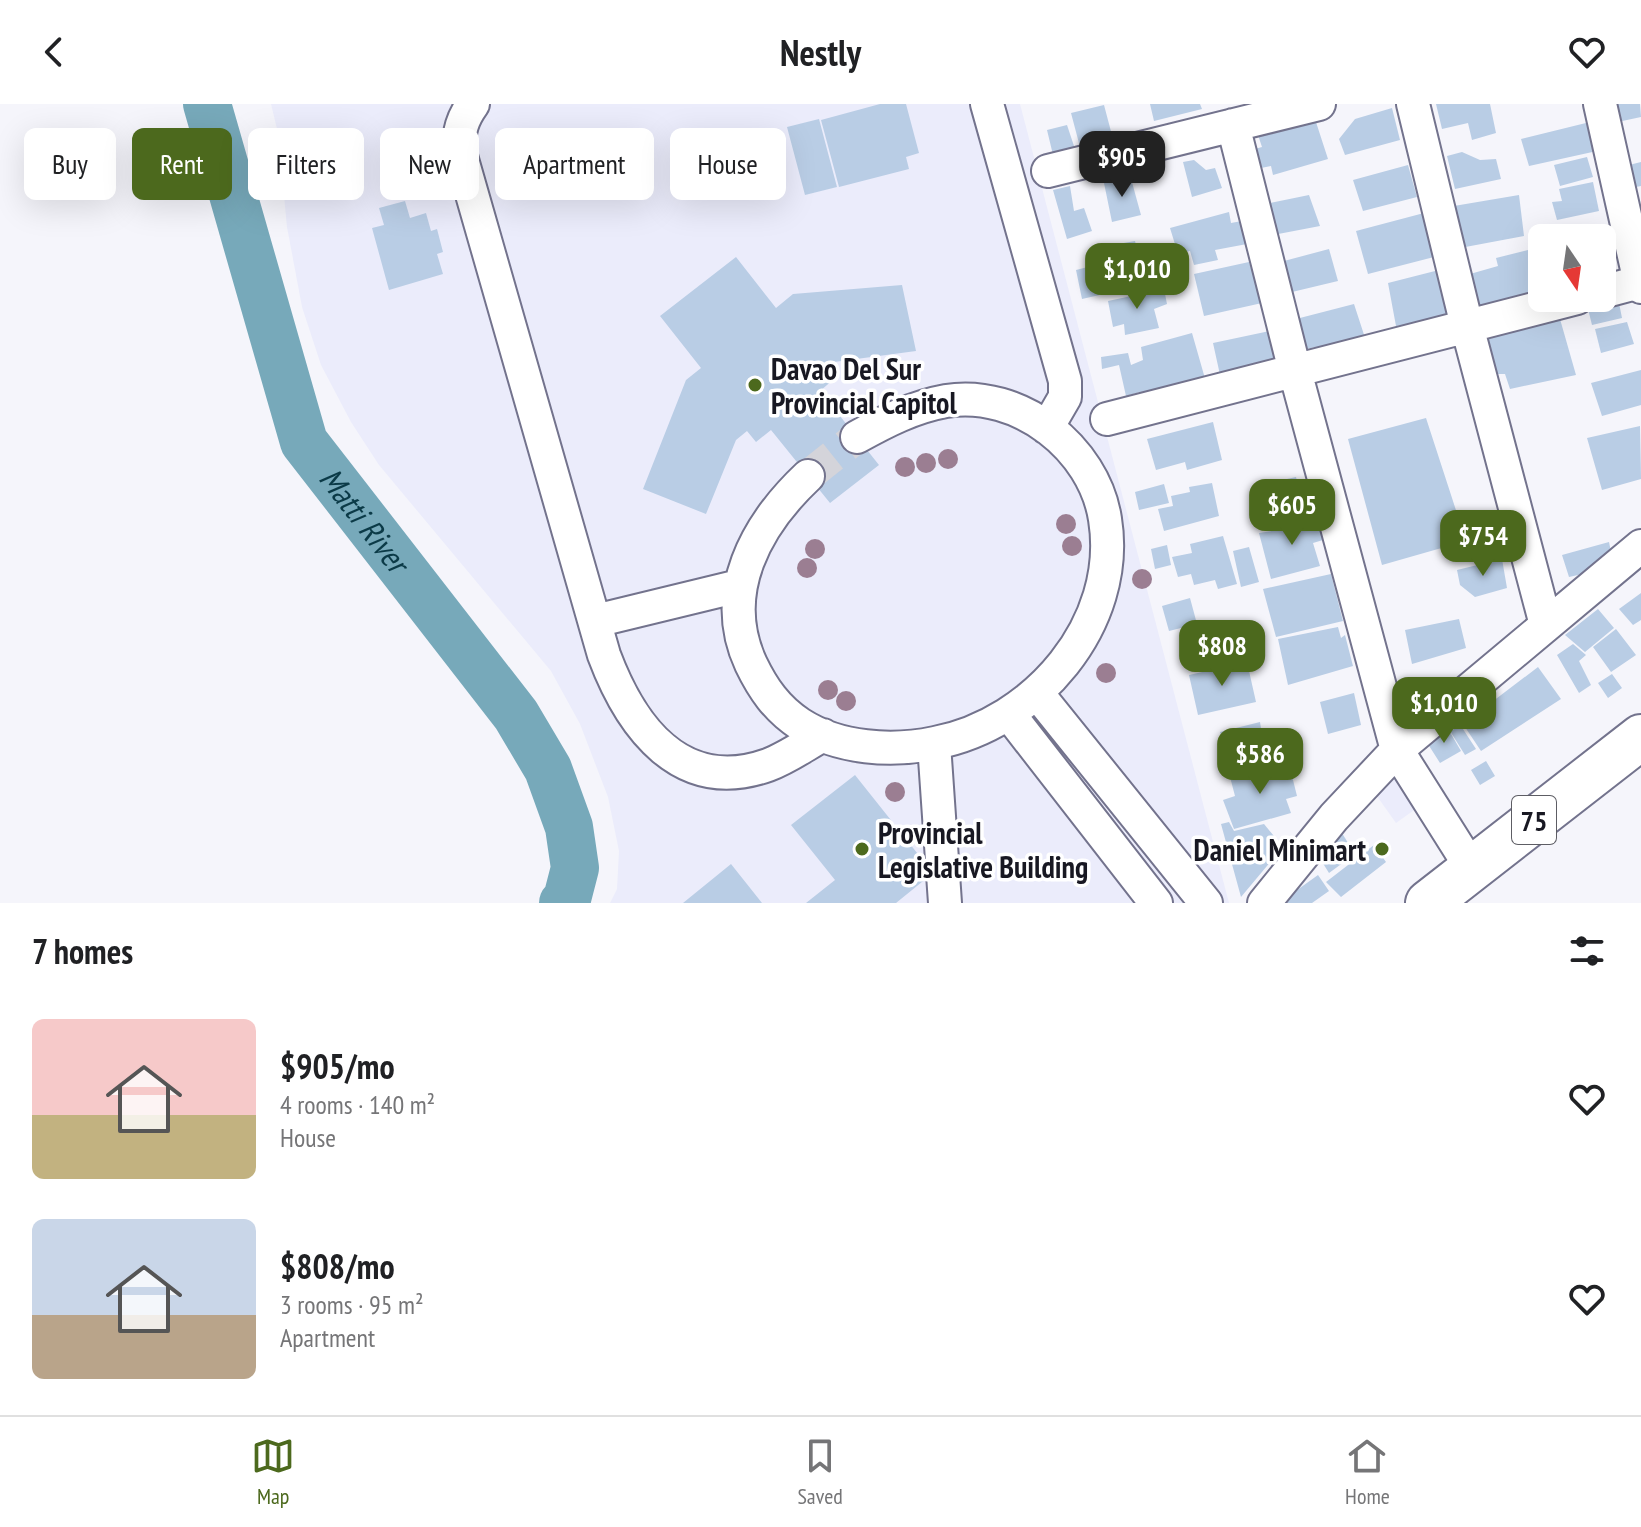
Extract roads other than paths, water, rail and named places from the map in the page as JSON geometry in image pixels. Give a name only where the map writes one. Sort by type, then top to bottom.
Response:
[{"type":"highway","name":"75","points":[[1428,903],[1641,737]]},
{"type":"street","points":[[473,104],[462,121],[459,149],[618,691],[647,734],[668,753],[687,764],[709,771],[729,773],[748,770],[778,760],[823,735]]},
{"type":"street","points":[[987,104],[1065,381],[1065,397],[1047,428]]},
{"type":"street","points":[[1048,171],[1319,104]]},
{"type":"street","points":[[1413,104],[1467,326],[1546,625]]},
{"type":"street","points":[[1600,104],[1640,284],[1616,289]]},
{"type":"street","points":[[1233,125],[1295,371],[1397,750],[1472,869]]},
{"type":"street","points":[[1107,419],[1528,310]]},
{"type":"street","points":[[808,476],[769,518],[744,567],[737,602],[742,640],[757,677],[782,711],[823,735],[890,749],[934,744],[975,732],[1009,714],[1037,693],[1049,683],[1081,639],[1104,580],[1107,549],[1105,519],[1098,490],[1076,455],[1047,428],[1013,408],[984,400],[949,401],[906,411],[857,437]]},
{"type":"street","points":[[1264,903],[1334,817],[1397,750],[1641,546]]},
{"type":"street","points":[[595,621],[739,586]]},
{"type":"street","points":[[1037,693],[1206,903]]},
{"type":"street","points":[[1009,714],[1145,899],[1178,868]]},
{"type":"street","points":[[934,744],[945,903]]},
{"type":"waterway","name":"Matti River","points":[[207,104],[304,442],[516,715],[548,769],[569,827],[575,868],[567,899],[563,903]]},
{"type":"tunnel","points":[[808,476],[857,437]]},
{"type":"place","name":"Davao Del Sur Provincial Capitol","points":[[755,385]]},
{"type":"place","name":"Provincial Legislative Building","points":[[862,849]]},
{"type":"place","name":"Daniel Minimart","points":[[1382,849]]}]
